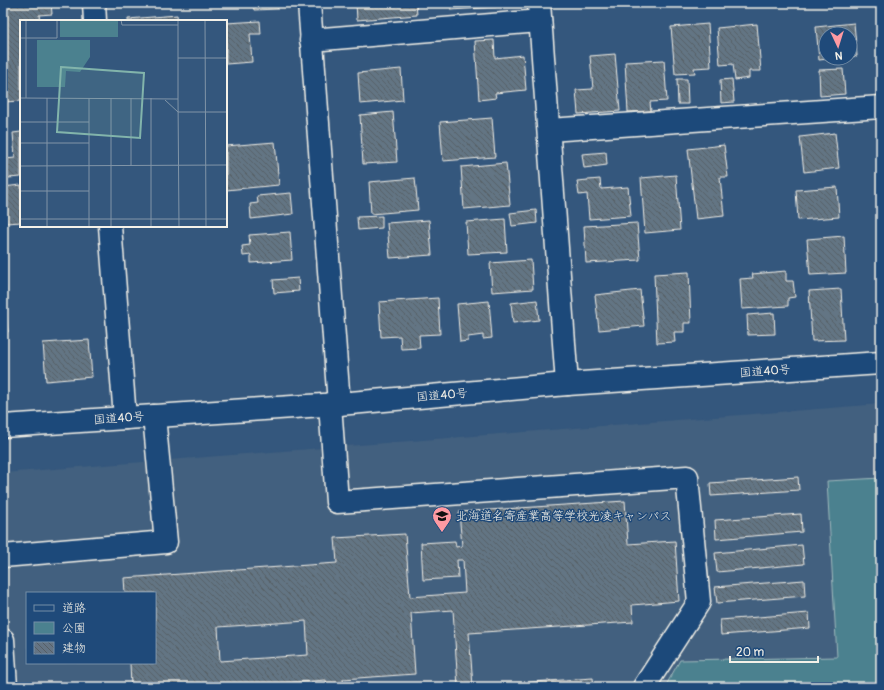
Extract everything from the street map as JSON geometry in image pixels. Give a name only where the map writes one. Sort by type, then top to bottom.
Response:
[{"type":"main road","points":[[94,3],[95,20]]},
{"type":"main road","points":[[308,3],[334,404],[337,502],[687,477],[699,602],[644,687]]},
{"type":"main road","points":[[311,40],[540,12],[567,384]]},
{"type":"main road","points":[[548,130],[881,107]]},
{"type":"main road","points":[[110,227],[125,418]]},
{"type":"main road","name":"国道40号","points":[[3,426],[334,404],[567,384],[881,363]]},
{"type":"main road","points":[[3,556],[166,542],[154,416]]},
{"type":"main road","points":[[3,640],[6,687]]},
{"type":"shaded area","name":"北海道名寄産業高等学校光凌キャンパス","points":[[881,404],[881,687],[3,687],[3,473]]},
{"type":"green space","points":[[881,478],[881,687],[665,687],[680,660],[837,657],[827,481]]},
{"type":"building","points":[[51,3],[52,14],[39,15],[40,20],[20,20],[20,101],[3,102],[3,5]]},
{"type":"building","points":[[118,3],[141,3],[119,5]]},
{"type":"building","points":[[253,3],[277,3],[278,9],[254,10]]},
{"type":"building","points":[[356,3],[416,3],[417,15],[357,20]]},
{"type":"building","points":[[451,3],[496,3],[496,7],[451,10]]},
{"type":"building","points":[[177,15],[178,20],[128,20]]},
{"type":"building","points":[[260,21],[261,34],[250,34],[252,62],[227,64],[227,23]]},
{"type":"building","points":[[854,23],[854,26],[826,26]]},
{"type":"building","points":[[708,24],[711,67],[694,68],[695,73],[675,74],[671,27]]},
{"type":"building","points":[[757,24],[761,71],[749,71],[749,78],[735,80],[733,64],[720,65],[717,28]]},
{"type":"building","points":[[816,27],[818,27],[818,49]]},
{"type":"building","points":[[494,40],[495,58],[523,55],[526,90],[495,93],[496,98],[479,100],[475,41]]},
{"type":"building","points":[[615,54],[620,111],[578,114],[576,90],[593,89],[590,56]]},
{"type":"building","points":[[664,60],[667,101],[650,102],[651,111],[628,112],[625,62]]},
{"type":"building","points":[[401,69],[403,100],[360,104],[358,73]]},
{"type":"building","points":[[843,69],[845,94],[820,96],[819,70]]},
{"type":"building","points":[[677,79],[687,79],[688,104],[678,104]]},
{"type":"building","points":[[732,79],[734,102],[721,103],[720,80]]},
{"type":"building","points":[[393,112],[397,162],[363,164],[360,115]]},
{"type":"building","points":[[492,118],[495,157],[443,161],[440,122]]},
{"type":"building","points":[[20,132],[20,177],[8,178],[6,159],[15,158],[13,133]]},
{"type":"building","points":[[835,133],[839,168],[804,172],[800,137]]},
{"type":"building","points":[[275,142],[279,185],[227,190],[227,146]]},
{"type":"building","points":[[724,145],[728,177],[720,177],[724,216],[696,219],[688,149]]},
{"type":"building","points":[[606,152],[607,165],[584,168],[582,154]]},
{"type":"building","points":[[506,163],[510,205],[464,209],[461,167]]},
{"type":"building","points":[[676,175],[680,230],[645,233],[641,178]]},
{"type":"building","points":[[415,178],[418,210],[371,214],[369,182]]},
{"type":"building","points":[[600,179],[601,189],[628,187],[631,216],[589,219],[587,194],[579,195],[577,181]]},
{"type":"building","points":[[20,185],[20,222],[6,223],[3,187]]},
{"type":"building","points":[[837,187],[839,217],[798,220],[796,190]]},
{"type":"building","points":[[291,193],[293,214],[251,219],[250,204],[258,203],[257,196]]},
{"type":"building","points":[[536,210],[537,223],[512,226],[510,213]]},
{"type":"building","points":[[382,216],[382,228],[358,230],[357,217]]},
{"type":"building","points":[[505,219],[507,252],[468,254],[466,222]]},
{"type":"building","points":[[429,220],[432,255],[390,258],[387,223]]},
{"type":"building","points":[[637,223],[640,260],[586,263],[584,226]]},
{"type":"building","points":[[290,232],[292,260],[251,263],[251,255],[243,256],[242,246],[250,245],[249,235]]},
{"type":"building","points":[[844,236],[846,273],[810,275],[807,239]]},
{"type":"building","points":[[3,259],[6,291],[3,291]]},
{"type":"building","points":[[531,260],[533,289],[492,292],[490,263]]},
{"type":"building","points":[[786,271],[786,281],[793,281],[795,297],[788,298],[788,306],[742,309],[740,279],[753,278],[752,274]]},
{"type":"building","points":[[689,272],[691,323],[684,323],[684,332],[674,332],[675,342],[657,343],[654,274]]},
{"type":"building","points":[[298,278],[299,291],[274,293],[273,280]]},
{"type":"building","points":[[841,289],[844,340],[812,341],[809,291]]},
{"type":"building","points":[[640,290],[644,326],[599,330],[595,295]]},
{"type":"building","points":[[438,298],[440,334],[419,335],[420,348],[401,349],[400,336],[381,337],[379,302]]},
{"type":"building","points":[[537,300],[539,320],[513,323],[511,303]]},
{"type":"building","points":[[489,301],[492,338],[483,339],[483,335],[468,337],[468,341],[460,342],[457,304]]},
{"type":"building","points":[[3,302],[5,302],[8,332],[3,332]]},
{"type":"building","points":[[774,313],[775,334],[748,335],[747,315]]},
{"type":"building","points":[[89,340],[92,377],[46,381],[43,343]]},
{"type":"building","points":[[798,477],[799,490],[711,496],[710,483]]},
{"type":"building","points":[[625,501],[628,544],[675,541],[679,601],[632,605],[633,622],[469,633],[473,686],[593,678],[594,687],[458,687],[453,610],[411,613],[415,674],[343,679],[344,687],[327,687],[326,680],[232,687],[131,687],[130,664],[156,664],[156,592],[125,592],[124,578],[337,563],[335,538],[405,534],[410,597],[465,593],[463,560],[457,560],[458,578],[423,580],[421,543],[455,541],[456,547],[462,546],[459,512]],"holes":[[[306,621],[308,655],[220,661],[218,627]]]},
{"type":"building","points":[[801,514],[802,532],[716,539],[715,520]]},
{"type":"building","points":[[802,545],[804,564],[717,572],[715,553]]},
{"type":"building","points":[[804,580],[805,596],[717,603],[715,587]]},
{"type":"building","points":[[809,613],[810,628],[721,635],[720,620]]},
{"type":"place","name":"北海道名寄産業高等学校光凌キャンパス","points":[[442,533]]}]
